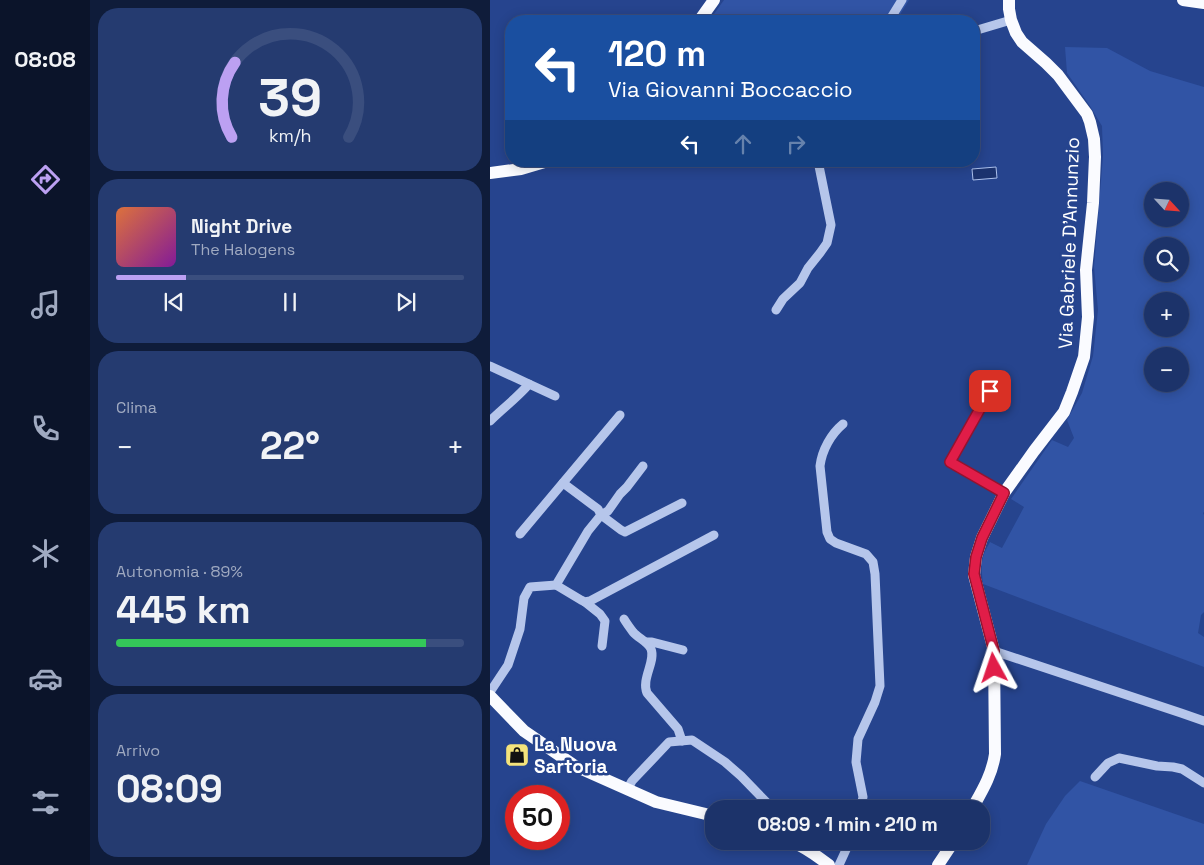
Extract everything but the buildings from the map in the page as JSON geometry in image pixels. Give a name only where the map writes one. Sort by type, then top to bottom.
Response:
[{"type":"main road","points":[[703,15],[714,0]]},
{"type":"main road","name":"Via Gabriele D'Annunzio","points":[[977,800],[987,782],[994,760],[994,651],[974,574],[976,557],[982,538],[1004,493],[1064,412],[1084,357],[1088,317],[1086,270],[1093,203],[1095,157],[1093,134],[1087,114],[1058,75],[1022,42],[1011,20],[1008,0]]},
{"type":"main road","points":[[1184,0],[1204,4]]},
{"type":"main road","points":[[490,173],[528,167]]},
{"type":"main road","points":[[490,696],[524,731],[575,766],[656,802],[705,814]]},
{"type":"main road","points":[[810,850],[829,865]]},
{"type":"main road","points":[[938,865],[948,850]]},
{"type":"street","points":[[893,15],[902,0]]},
{"type":"street","points":[[980,29],[1011,20]]},
{"type":"street","points":[[776,310],[783,299],[800,283],[808,268],[827,243],[831,225],[819,167]]},
{"type":"street","points":[[490,366],[555,396]]},
{"type":"street","points":[[490,421],[529,384]]},
{"type":"street","points":[[990,391],[950,462],[1004,493]]},
{"type":"street","points":[[520,534],[620,415]]},
{"type":"street","points":[[843,424],[836,430],[821,457],[820,466],[827,532],[830,539],[866,554],[873,562],[875,574],[880,686],[876,702],[858,739],[856,762],[862,800]]},
{"type":"street","points":[[556,585],[588,531],[601,515],[608,511],[642,466]]},
{"type":"street","points":[[563,483],[598,508],[601,515],[626,532],[682,503]]},
{"type":"street","points":[[585,602],[714,534]]},
{"type":"street","points":[[490,692],[508,665],[520,629],[524,598],[530,587],[556,585],[585,602],[600,614],[604,621],[602,646]]},
{"type":"street","points":[[624,619],[634,634],[646,642],[651,649],[652,656],[644,687],[678,729],[682,741]]},
{"type":"street","points":[[646,642],[683,650]]},
{"type":"street","points":[[994,651],[1204,721]]},
{"type":"street","points":[[627,790],[632,781],[669,742],[692,740],[725,762],[764,800]]},
{"type":"street","points":[[1095,777],[1108,763],[1119,758],[1182,769],[1204,783]]},
{"type":"street","points":[[839,865],[846,850]]},
{"type":"shaded area","points":[[724,0],[909,0],[900,15],[713,15]]},
{"type":"shaded area","points":[[1065,47],[1107,48],[1150,71],[1204,87],[1204,612],[1201,615],[1198,633],[1204,637],[1204,667],[983,584],[982,563],[984,553],[990,542],[1002,548],[1024,507],[1011,499],[1052,440],[1068,447],[1074,438],[1067,420],[1082,393],[1093,356],[1098,310],[1094,267],[1103,156],[1102,126],[1067,73]]},
{"type":"shaded area","points":[[996,167],[997,178],[973,180],[972,169]]},
{"type":"shaded area","points":[[1080,781],[1204,824],[1204,865],[1027,865],[1046,824],[1065,796]]},
{"type":"place","name":"La Nuova Sartoria","points":[[517,755]]},
{"type":"route","points":[[990,391],[950,462],[1004,493],[982,538],[976,557],[974,574],[994,651],[994,668]]}]
